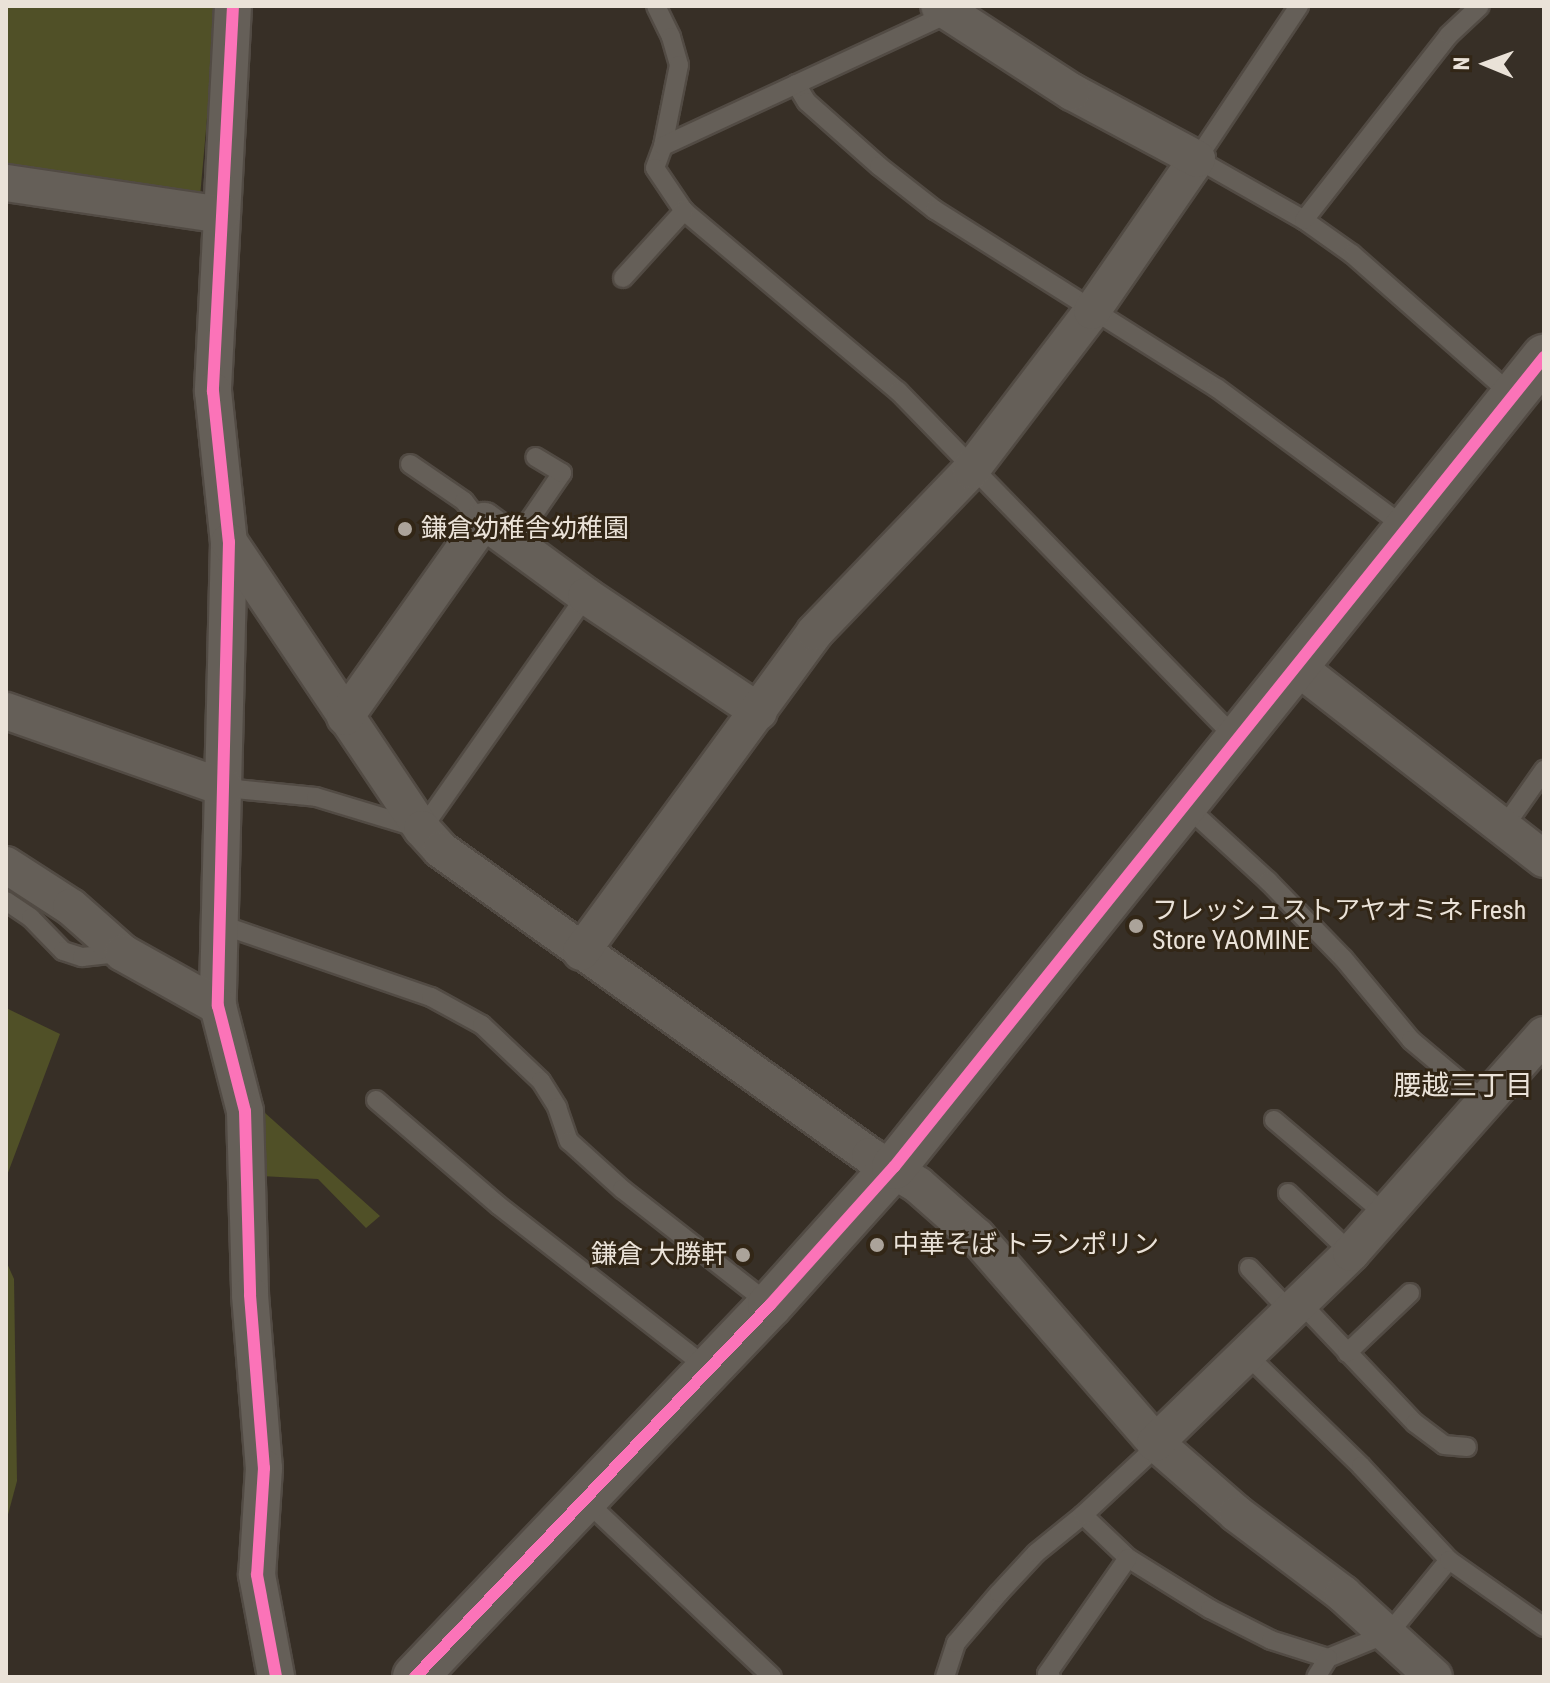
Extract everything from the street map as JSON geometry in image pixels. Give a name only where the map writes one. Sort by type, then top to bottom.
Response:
[{"type":"street","points":[[233,6],[213,391],[229,542],[218,1006],[245,1111],[250,1295],[264,1468],[257,1575],[276,1677]]},
{"type":"street","points":[[581,952],[815,632],[971,470],[1092,311],[1197,159],[1072,92],[953,12]]},
{"type":"street","points":[[6,183],[222,215]]},
{"type":"street","points":[[415,1677],[770,1305],[894,1167],[1544,357]]},
{"type":"street","points":[[345,717],[480,522],[484,521],[586,596],[759,712]]},
{"type":"street","points":[[229,542],[422,829],[441,850],[870,1156],[894,1167],[977,1237],[1156,1444],[1237,1514],[1389,1633],[1434,1677]]},
{"type":"street","points":[[1296,666],[1544,859]]},
{"type":"street","points":[[6,711],[225,788]]},
{"type":"street","points":[[6,865],[71,907],[123,953],[218,1006]]},
{"type":"street","points":[[1156,1444],[1351,1253],[1544,1035]]},
{"type":"lane","points":[[656,6],[671,37],[679,65],[663,146],[655,168],[684,211],[898,391],[971,470],[1237,740]]},
{"type":"lane","points":[[1299,6],[1197,159],[1304,220],[1352,254],[1512,395]]},
{"type":"lane","points":[[1304,220],[1449,35],[1480,6]]},
{"type":"lane","points":[[663,146],[953,12]]},
{"type":"lane","points":[[796,84],[807,102],[879,166],[935,210],[1217,388],[1406,528]]},
{"type":"lane","points":[[623,278],[684,211]]},
{"type":"lane","points":[[514,543],[562,473],[535,457]]},
{"type":"lane","points":[[410,464],[464,501],[480,522]]},
{"type":"lane","points":[[225,788],[316,797],[422,829],[586,596]]},
{"type":"lane","points":[[1504,827],[1544,770]]},
{"type":"lane","points":[[1185,805],[1311,925],[1411,1040],[1486,1103]]},
{"type":"lane","points":[[6,901],[31,918],[63,951],[82,957],[123,953]]},
{"type":"lane","points":[[219,924],[431,997],[482,1025],[541,1081],[557,1107],[569,1141],[622,1189],[770,1305]]},
{"type":"lane","points":[[376,1100],[498,1205],[709,1369]]},
{"type":"lane","points":[[1274,1120],[1386,1215]]},
{"type":"lane","points":[[1288,1193],[1351,1253]]},
{"type":"lane","points":[[1249,1268],[1347,1353],[1430,1436],[1444,1445],[1467,1447]]},
{"type":"lane","points":[[1347,1353],[1410,1293]]},
{"type":"lane","points":[[1246,1354],[1361,1466],[1449,1560],[1544,1627]]},
{"type":"lane","points":[[945,1677],[956,1643],[1036,1553],[1083,1515],[1156,1444]]},
{"type":"lane","points":[[583,1499],[772,1677]]},
{"type":"lane","points":[[1083,1515],[1128,1558],[1210,1609],[1271,1640],[1328,1658]]},
{"type":"lane","points":[[1051,1677],[1047,1674],[1128,1558]]},
{"type":"lane","points":[[1316,1677],[1328,1658],[1389,1633],[1449,1560]]},
{"type":"shaded area","points":[[6,6],[217,6],[200,197],[6,173]]},
{"type":"shaded area","points":[[6,1008],[60,1034],[6,1178]]},
{"type":"shaded area","points":[[255,1104],[380,1216],[366,1228],[318,1179],[261,1176]]},
{"type":"shaded area","points":[[6,1261],[14,1279],[17,1481],[6,1522]]},
{"type":"tram line","points":[[415,1677],[770,1305],[894,1167],[1544,357]]},
{"type":"cycle path","points":[[233,6],[213,391],[229,542],[218,1006],[245,1111],[250,1295],[264,1468],[257,1575],[276,1677]]},
{"type":"cycle path","points":[[415,1677],[770,1305],[894,1167],[1544,357]]},
{"type":"place","name":"鎌倉幼稚舎幼稚園","points":[[405,529]]},
{"type":"place","name":"フレッシュストアヤオミネ Fresh Store YAOMINE","points":[[1136,926]]},
{"type":"place","name":"中華そば トランポリン","points":[[877,1245]]},
{"type":"place","name":"鎌倉 大勝軒","points":[[743,1255]]},
{"type":"district","name":"腰越三丁目","points":[[1463,1086]]}]
